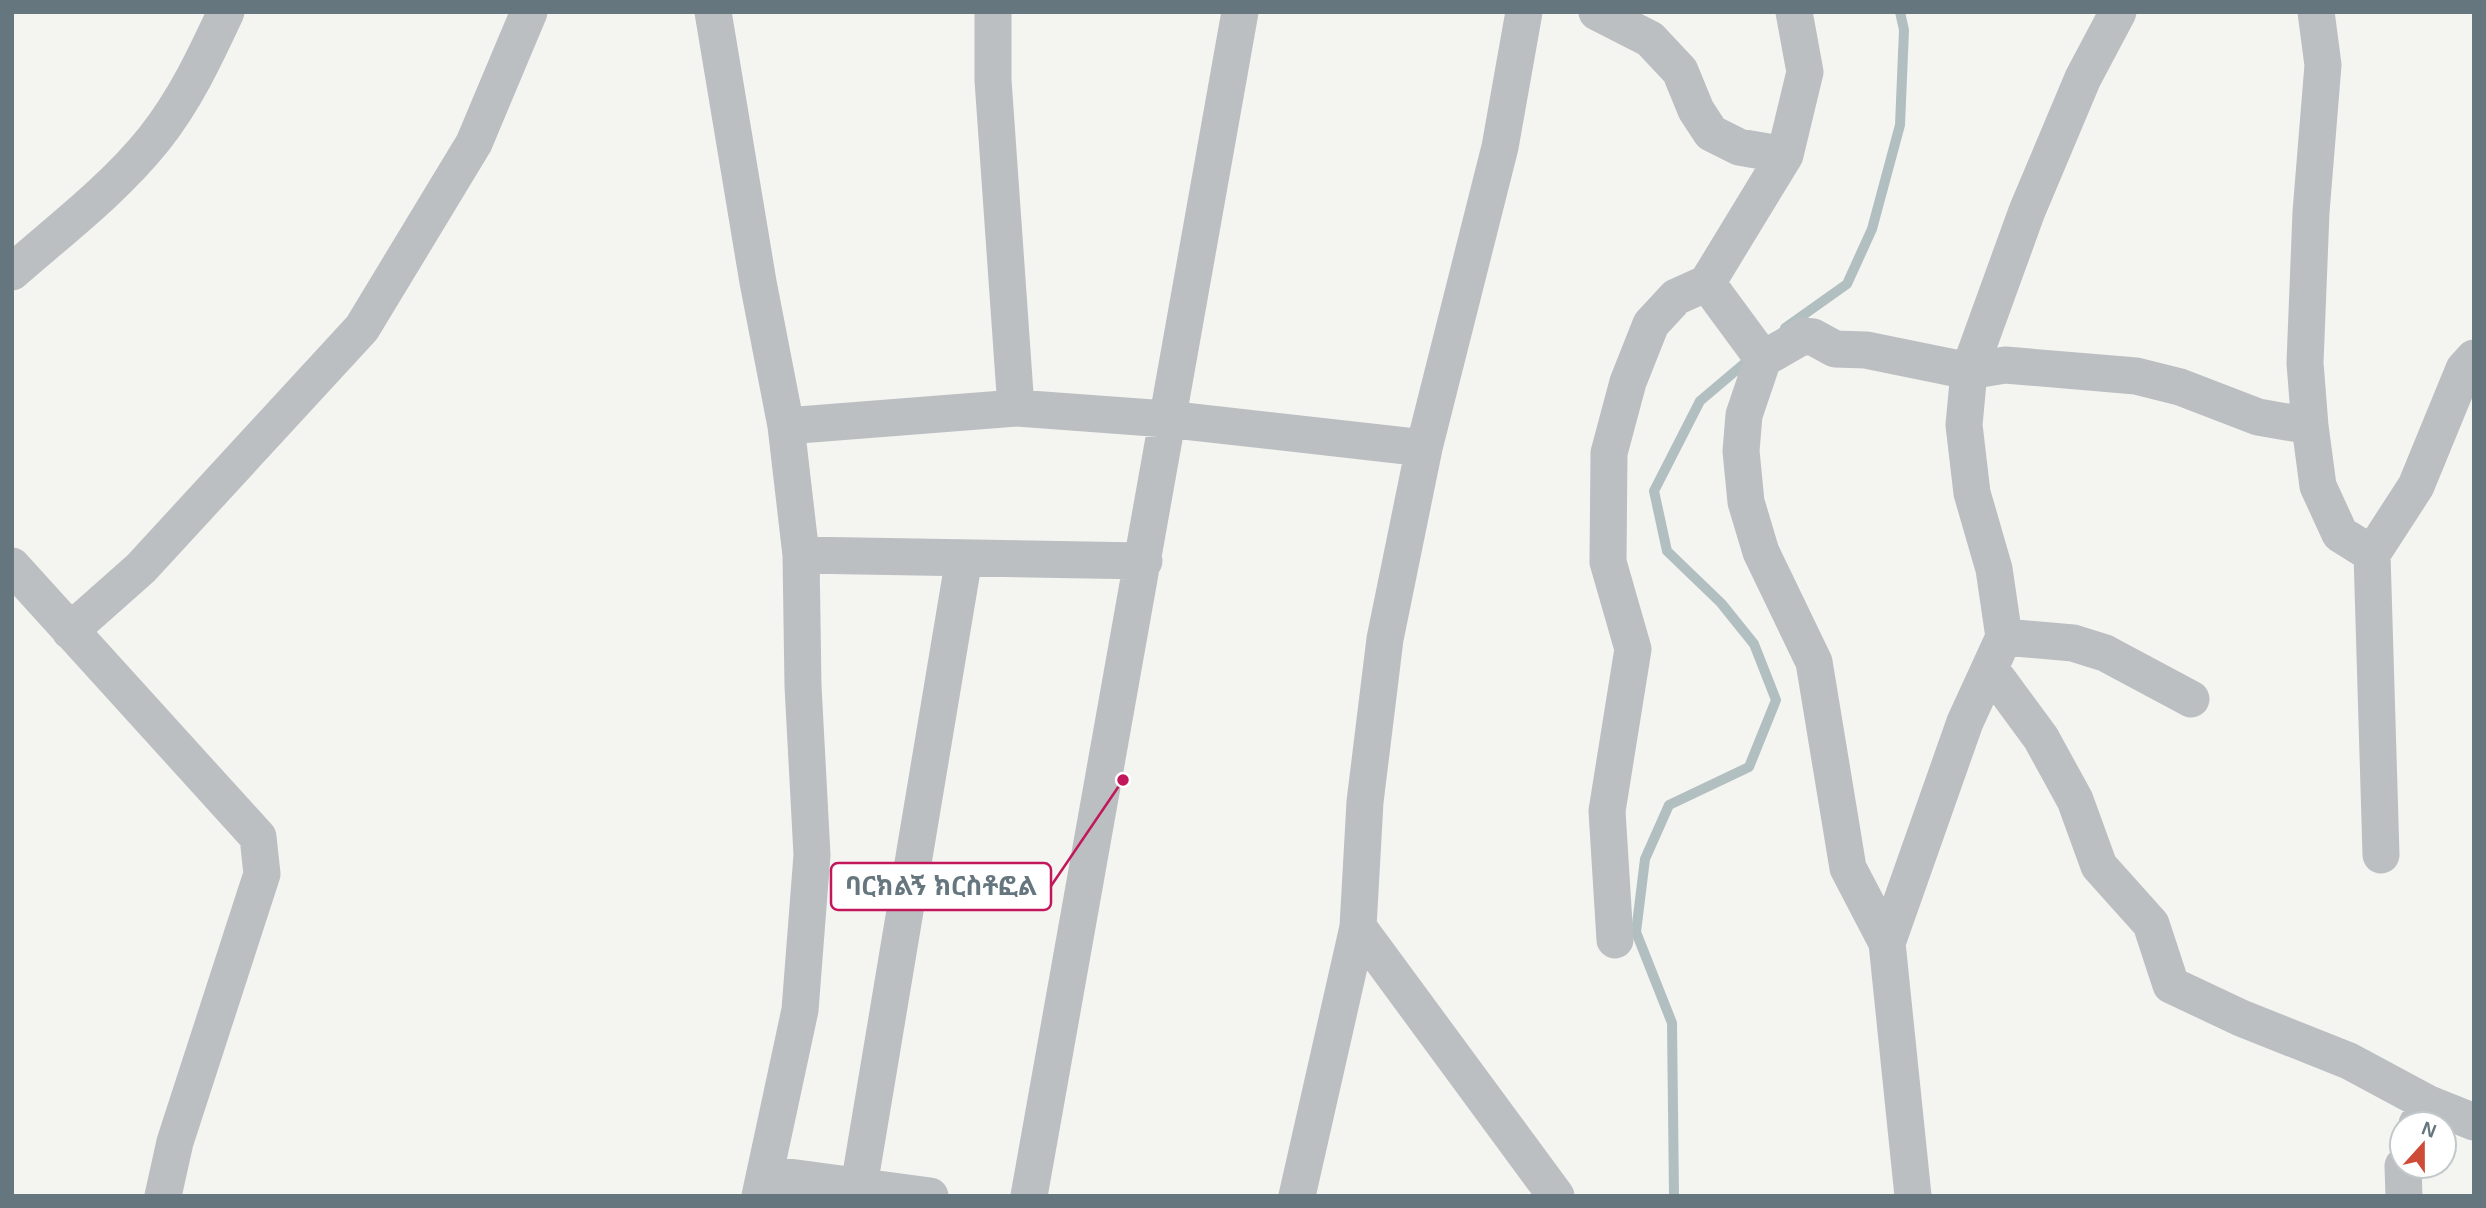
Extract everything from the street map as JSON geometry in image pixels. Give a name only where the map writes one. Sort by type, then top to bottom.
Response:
[{"type":"street","points":[[12,272],[110,185],[153,140],[194,82],[226,12]]},
{"type":"street","points":[[70,631],[141,568],[362,328],[474,144],[529,12]]},
{"type":"street","points":[[713,12],[758,282],[786,426],[801,555],[803,686],[812,855],[800,1010],[764,1185],[859,1186],[930,1196]]},
{"type":"street","points":[[993,12],[993,80],[1016,408]]},
{"type":"street","points":[[1029,1196],[1240,12]]},
{"type":"street","points":[[1297,1196],[1358,927],[1365,802],[1385,639],[1424,448],[1500,147],[1524,12]]},
{"type":"street","points":[[1597,12],[1650,39],[1680,71],[1696,110],[1711,133],[1739,147],[1784,155]]},
{"type":"street","points":[[1615,940],[1607,811],[1633,649],[1608,562],[1609,453],[1628,382],[1651,324],[1676,297],[1707,283],[1784,155],[1805,72],[1794,12]]},
{"type":"street","points":[[2118,12],[2078,90],[2027,211],[1969,371],[1964,425],[1972,493],[1994,569],[1997,653],[2075,800],[2099,866],[2151,923],[2171,985],[2207,1003],[2349,1061],[2417,1110]]},
{"type":"street","points":[[2316,12],[2323,65],[2310,226],[2305,363],[2310,426],[2318,486],[2340,534],[2372,554]]},
{"type":"street","points":[[1707,283],[1763,359]]},
{"type":"street","points":[[1913,1196],[1887,943],[1848,868],[1814,662],[1761,552],[1746,502],[1741,451],[1744,415],[1763,359],[1803,337],[1813,337],[1835,349],[1866,350],[1969,371],[2005,365],[2136,376],[2180,387],[2258,417],[2310,426]]},
{"type":"street","points":[[2381,855],[2372,554],[2416,486],[2463,369],[2474,358]]},
{"type":"street","points":[[786,426],[1016,408],[1166,419],[1424,448]]},
{"type":"street","points":[[801,555],[1144,561]]},
{"type":"street","points":[[859,1186],[964,558]]},
{"type":"street","points":[[12,566],[258,837],[262,874],[179,1129],[163,1196]]},
{"type":"street","points":[[1997,653],[2073,643],[2105,653],[2191,699]]},
{"type":"street","points":[[1887,943],[1965,722],[1997,653]]},
{"type":"street","points":[[1358,927],[1556,1196]]},
{"type":"waterway","points":[[1785,328],[1847,284],[1872,229],[1900,125],[1904,30],[1900,12]]},
{"type":"waterway","points":[[1674,1196],[1672,1023],[1636,932],[1645,859],[1669,805],[1749,767],[1776,700],[1754,644],[1721,603],[1667,551],[1654,491],[1700,401],[1752,357]]},
{"type":"place","name":"ባርክልኝ ክርስቶፎል","points":[[1123,780]]}]
